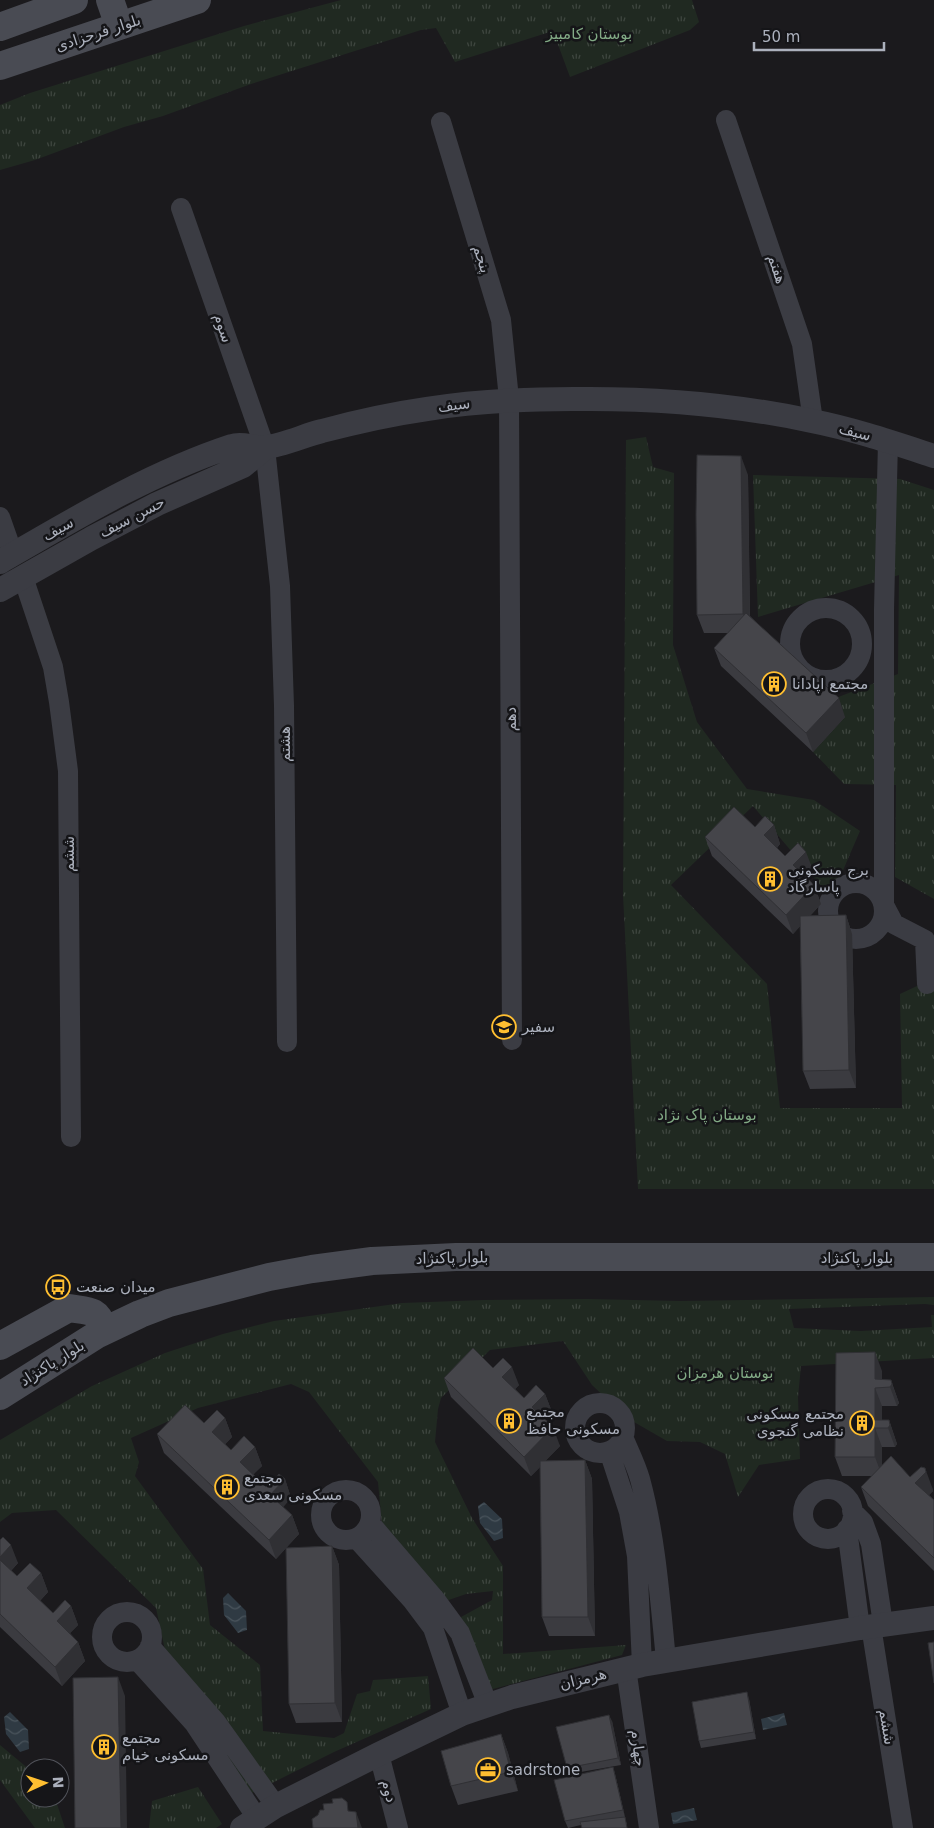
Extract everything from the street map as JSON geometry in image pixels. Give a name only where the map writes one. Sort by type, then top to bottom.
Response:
[{"type":"main road","points":[[0,27],[72,0],[84,38]]},
{"type":"main road","points":[[110,0],[119,26]]},
{"type":"main road","name":"بلوار فرحزادی","points":[[0,66],[197,0]]},
{"type":"main road","name":"بلوار پاکنژاد","points":[[0,1396],[98,1334],[169,1303],[269,1277],[312,1269],[372,1261],[456,1257],[934,1257]]},
{"type":"main road","points":[[0,1346],[68,1308],[95,1313],[100,1318],[102,1327],[98,1334]]},
{"type":"street","name":"هفتم","points":[[726,120],[802,344],[813,421]]},
{"type":"street","name":"پنجم","points":[[441,122],[501,320],[509,399]]},
{"type":"street","name":"سوم","points":[[181,208],[265,448]]},
{"type":"street","name":"سیف","points":[[7,558],[96,508],[202,457],[236,445],[265,448],[322,431],[427,408],[509,399],[652,399],[746,409],[813,421],[888,441],[934,456]]},
{"type":"street","name":"دهم","points":[[509,399],[512,1040]]},
{"type":"street","points":[[888,441],[884,610],[884,906],[894,924],[925,940],[927,984]]},
{"type":"street","name":"حسن سیف","points":[[0,590],[157,504],[243,466],[265,448]]},
{"type":"street","name":"هشتم","points":[[265,448],[280,586],[284,706],[287,1042]]},
{"type":"street","points":[[0,517],[7,558],[23,577]]},
{"type":"street","name":"ششم","points":[[23,577],[52,667],[59,702],[68,772],[71,1137]]},
{"type":"street","points":[[855,623],[884,610]]},
{"type":"street","points":[[604,1404],[611,1406],[618,1410],[622,1417],[625,1425],[623,1437],[616,1447],[610,1451],[601,1453],[585,1448],[576,1434],[578,1418],[588,1406],[604,1404]]},
{"type":"street","points":[[623,1437],[639,1478],[646,1553],[666,1660]]},
{"type":"street","points":[[610,1451],[629,1512],[646,1553]]},
{"type":"street","points":[[342,1490],[358,1492],[369,1504],[371,1511],[370,1523],[363,1534],[356,1538],[347,1540],[332,1535],[322,1521],[324,1505],[334,1493],[342,1490]]},
{"type":"street","name":"ششم","points":[[850,1520],[864,1522],[871,1544],[871,1626],[903,1828]]},
{"type":"street","points":[[370,1523],[440,1622],[462,1714]]},
{"type":"street","points":[[356,1538],[412,1600],[440,1622],[460,1633],[488,1705]]},
{"type":"street","name":"چهارم","points":[[646,1553],[634,1667],[649,1828]]},
{"type":"street","points":[[123,1613],[138,1615],[149,1626],[152,1634],[150,1646],[144,1656],[136,1660],[120,1661],[107,1651],[103,1644],[105,1627],[109,1620],[123,1613]]},
{"type":"street","name":"هرمزان","points":[[256,1820],[379,1754],[462,1714],[512,1697],[666,1660],[871,1626],[934,1618]]},
{"type":"street","points":[[150,1646],[221,1745],[256,1820]]},
{"type":"street","points":[[136,1660],[194,1723],[221,1745]]},
{"type":"street","name":"دوم","points":[[379,1754],[398,1828]]},
{"type":"green space","name":"بوستان کامبیز","points":[[341,0],[692,0],[699,22],[690,30],[570,77],[553,31],[455,62],[436,28],[421,30],[251,84],[163,116],[124,127],[35,160],[0,170],[0,105],[30,93],[244,26]]},
{"type":"green space","name":"بوستان پاک نژاد","points":[[646,437],[653,467],[674,473],[673,645],[697,722],[747,789],[814,800],[860,831],[831,898],[753,806],[671,885],[767,984],[780,1108],[902,1108],[900,994],[934,978],[934,1189],[638,1189],[623,895],[626,440]]},
{"type":"green space","points":[[753,475],[900,479],[934,490],[934,899],[895,877],[896,785],[844,784],[813,752],[845,717],[828,701],[898,674],[899,575],[758,617]]},
{"type":"green space","name":"بوستان هرمزان","points":[[934,1297],[934,1305],[789,1309],[794,1328],[861,1331],[932,1327],[931,1315],[934,1315],[934,1358],[801,1366],[798,1397],[800,1459],[759,1465],[738,1497],[725,1454],[700,1442],[667,1441],[627,1418],[592,1385],[563,1341],[490,1350],[441,1398],[435,1442],[472,1518],[503,1566],[503,1654],[626,1645],[622,1655],[478,1693],[452,1622],[492,1600],[493,1591],[466,1594],[437,1604],[383,1536],[378,1482],[309,1392],[291,1384],[198,1408],[131,1438],[139,1462],[135,1476],[203,1569],[210,1625],[260,1665],[263,1731],[334,1738],[344,1733],[357,1694],[370,1691],[373,1680],[428,1676],[431,1709],[334,1752],[248,1795],[171,1678],[156,1608],[56,1510],[12,1513],[0,1522],[0,1440],[92,1386],[165,1353],[223,1334],[274,1321],[402,1303],[484,1300],[587,1299],[680,1301]]},
{"type":"green space","points":[[0,1745],[20,1762],[20,1807],[0,1780]]},
{"type":"green space","points":[[198,1787],[222,1824],[216,1828],[149,1828],[152,1801]]},
{"type":"green space","points":[[20,1808],[58,1808],[65,1828],[35,1828]]},
{"type":"water","points":[[484,1502],[502,1519],[503,1538],[494,1541],[480,1523],[478,1506]]},
{"type":"water","points":[[228,1593],[246,1611],[247,1630],[238,1633],[224,1615],[223,1598]]},
{"type":"water","points":[[10,1712],[28,1730],[29,1749],[20,1752],[6,1734],[4,1717]]},
{"type":"water","points":[[784,1713],[787,1725],[763,1730],[761,1719]]},
{"type":"water","points":[[694,1808],[697,1820],[673,1824],[671,1813]]},
{"type":"building","points":[[697,455],[741,456],[743,614],[697,615]]},
{"type":"building","name":"مجتمع اپادانا","points":[[746,613],[839,698],[806,733],[714,648]]},
{"type":"building","name":"برج مسکونی پاسارگاد","points":[[734,807],[755,827],[765,816],[774,825],[764,835],[785,856],[798,843],[806,852],[793,865],[814,885],[786,915],[705,837]]},
{"type":"building","points":[[846,915],[849,1070],[803,1071],[800,916]]},
{"type":"building","name":"مجتمع مسکونی حافظ","points":[[473,1348],[493,1368],[503,1358],[512,1367],[502,1377],[524,1398],[536,1385],[545,1394],[532,1407],[553,1427],[524,1457],[444,1378]]},
{"type":"building","name":"مجتمع مسکونی نظامی گنجوی","points":[[875,1352],[875,1379],[891,1380],[892,1384],[890,1387],[875,1388],[875,1420],[889,1420],[890,1425],[888,1428],[875,1428],[875,1457],[835,1457],[836,1353]]},
{"type":"building","name":"مجتمع مسکونی سعدی","points":[[185,1405],[204,1423],[217,1410],[225,1418],[212,1432],[231,1450],[244,1436],[255,1447],[240,1462],[266,1487],[279,1474],[285,1479],[270,1495],[292,1515],[269,1540],[157,1434]]},
{"type":"building","points":[[891,1456],[910,1477],[921,1467],[925,1468],[926,1472],[915,1483],[934,1500],[934,1558],[861,1487]]},
{"type":"building","points":[[585,1460],[588,1617],[542,1617],[540,1461]]},
{"type":"building","points":[[3,1537],[11,1545],[0,1557],[0,1540]]},
{"type":"building","points":[[332,1546],[335,1703],[289,1704],[286,1548]]},
{"type":"building","points":[[0,1560],[17,1576],[30,1563],[41,1573],[27,1588],[53,1613],[65,1600],[71,1606],[57,1621],[78,1642],[55,1667],[0,1614]]},
{"type":"building","points":[[934,1642],[934,1683],[928,1643]]},
{"type":"building","points":[[118,1677],[121,1828],[75,1828],[73,1678]]},
{"type":"building","points":[[747,1692],[754,1732],[699,1741],[692,1702]]},
{"type":"building","points":[[609,1715],[618,1758],[567,1768],[556,1727]]},
{"type":"building","points":[[501,1734],[511,1772],[451,1786],[441,1751]]},
{"type":"building","points":[[613,1767],[623,1810],[565,1821],[554,1780]]},
{"type":"building","points":[[342,1798],[347,1802],[348,1811],[356,1812],[358,1828],[313,1828],[312,1819],[318,1815],[320,1810],[324,1810],[323,1804],[333,1803],[332,1799]]},
{"type":"building","points":[[625,1817],[627,1828],[582,1828],[580,1822]]},
{"type":"place","name":"مجتمع اپادانا","points":[[774,684]]},
{"type":"place","name":"برج مسکونی پاسارگاد","points":[[770,879]]},
{"type":"place","name":"سفیر","points":[[504,1027]]},
{"type":"place","name":"میدان صنعت","points":[[58,1287]]},
{"type":"place","name":"مجتمع مسکونی حافظ","points":[[509,1421]]},
{"type":"place","name":"مجتمع مسکونی نظامی گنجوی","points":[[862,1423]]},
{"type":"place","name":"مجتمع مسکونی سعدی","points":[[227,1487]]},
{"type":"place","name":"مجتمع مسکونی خیام","points":[[104,1747]]},
{"type":"place","name":"sadrstone","points":[[488,1770]]}]
